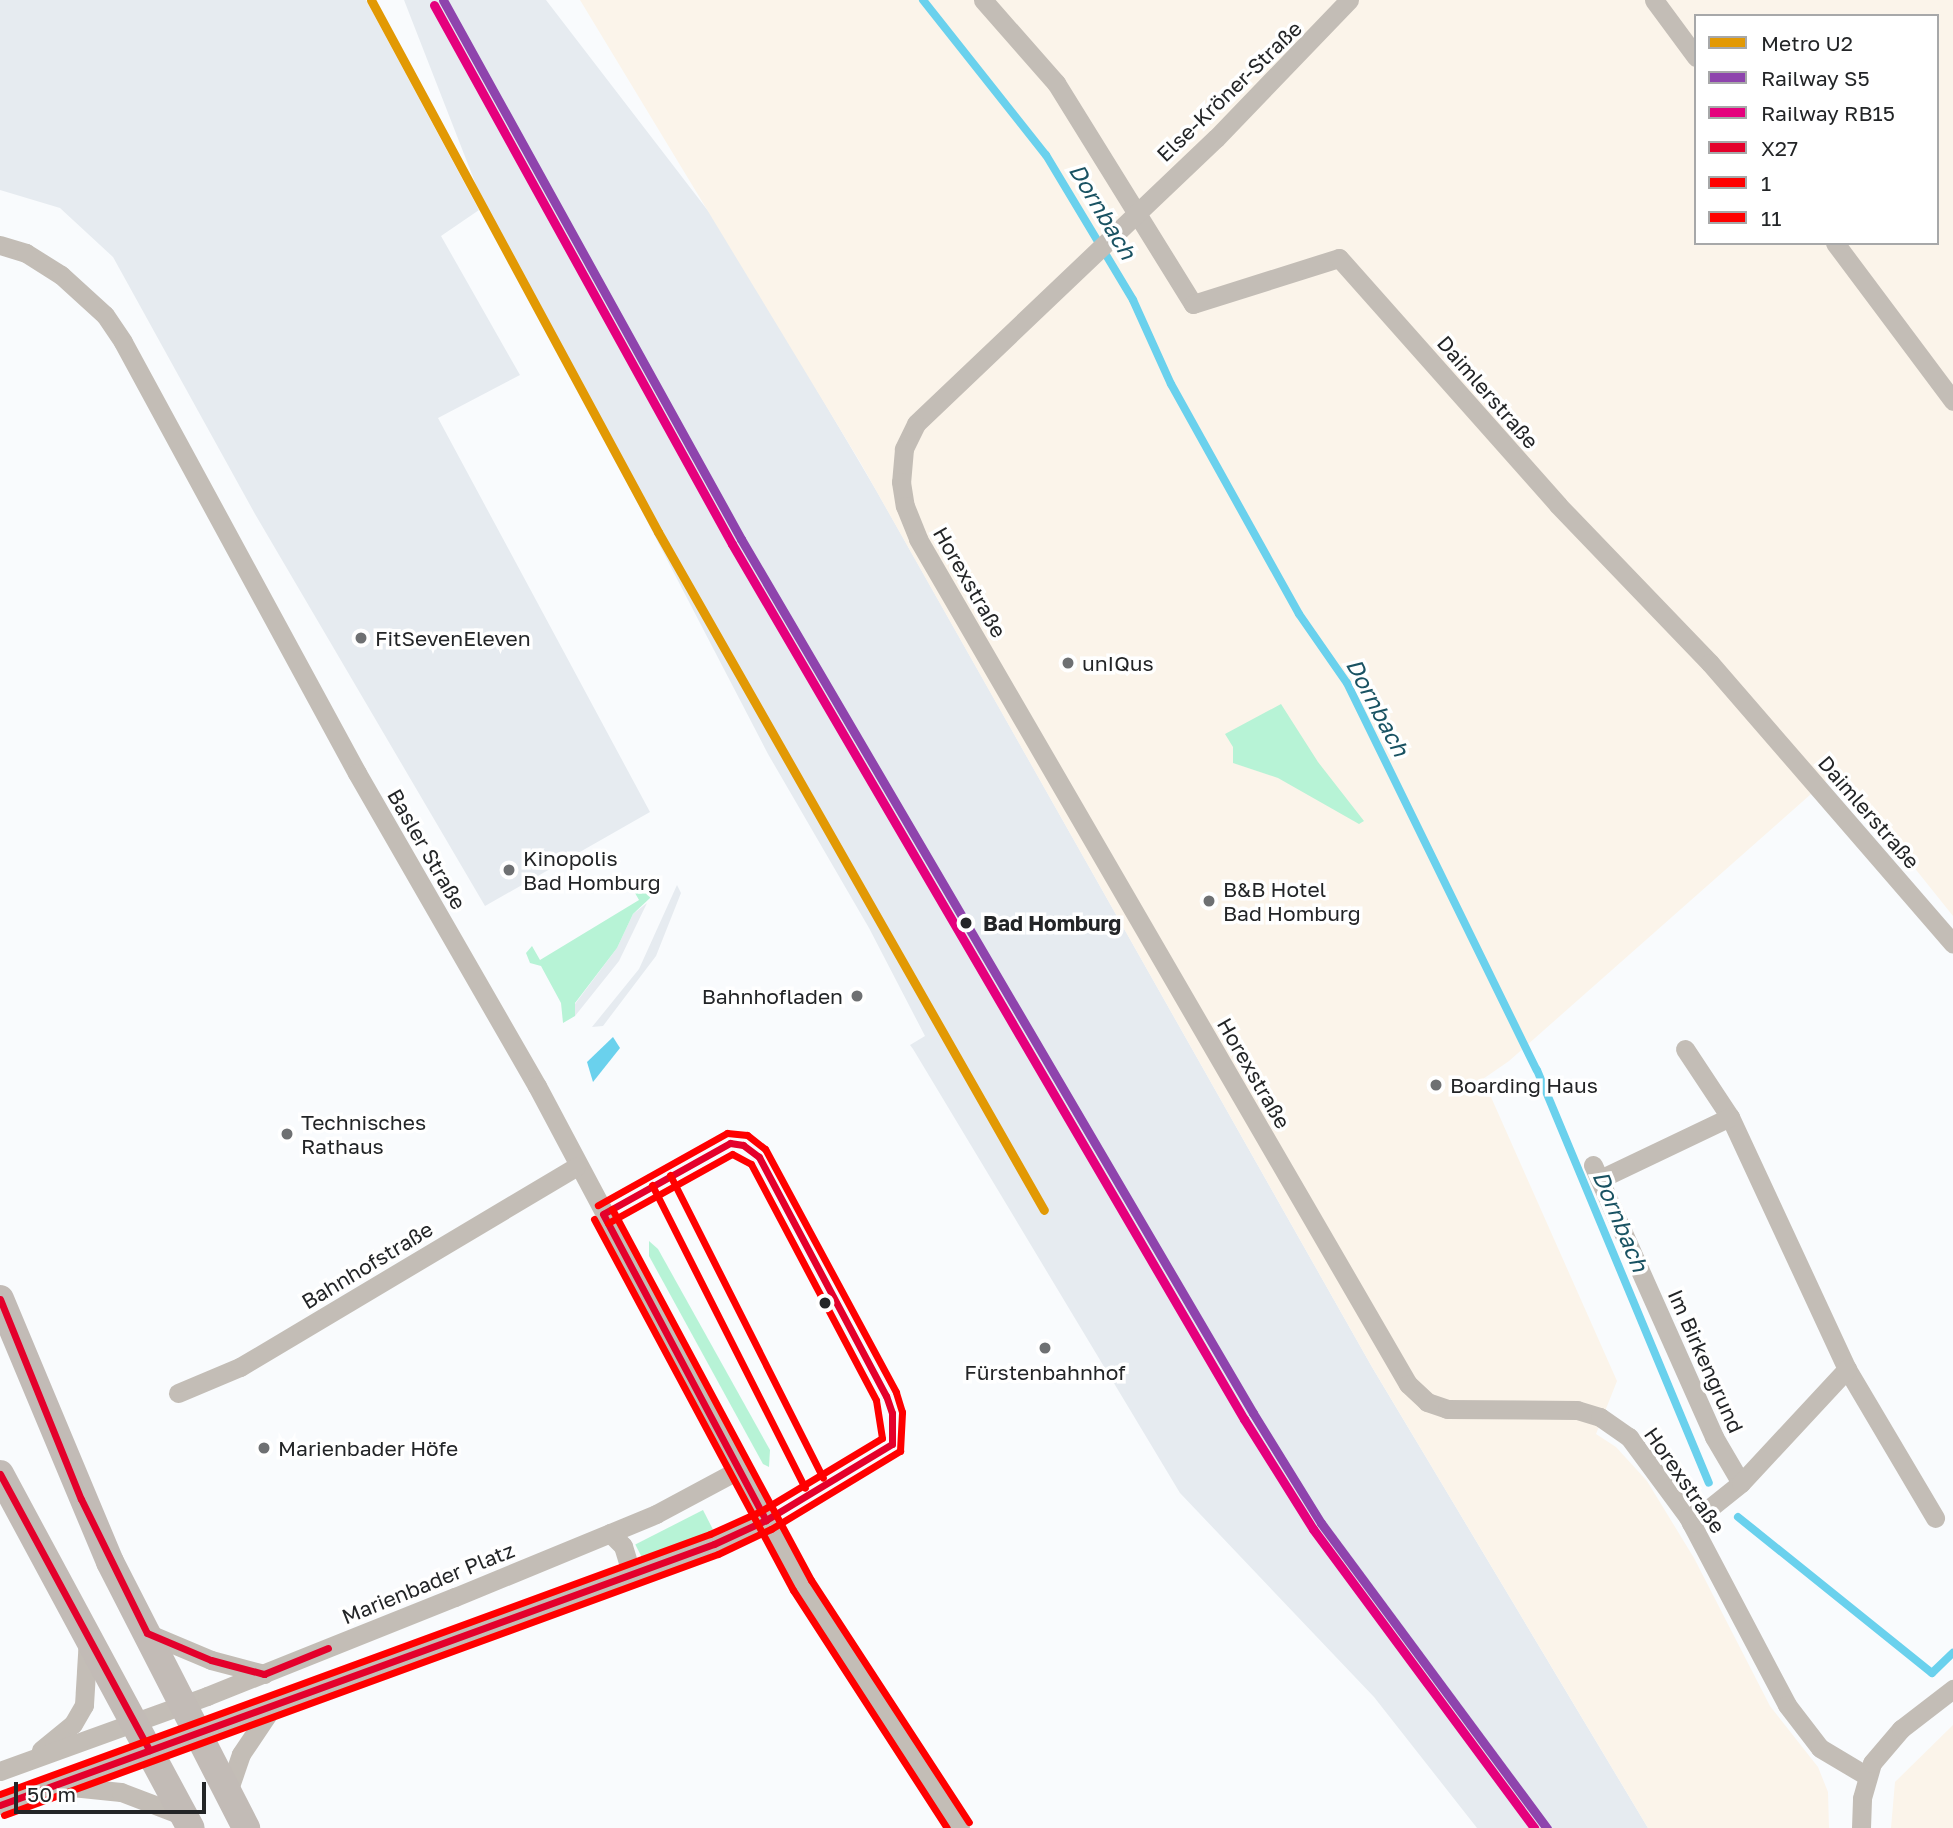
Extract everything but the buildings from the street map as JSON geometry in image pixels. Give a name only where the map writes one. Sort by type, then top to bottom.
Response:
[{"type":"street","name":"Daimlerstraße","points":[[984,0],[1056,83],[1193,304],[1339,258],[1558,505],[1710,663],[1953,944]]},
{"type":"street","name":"Else-Kröner-Straße","points":[[1137,212],[1349,0]]},
{"type":"street","points":[[1654,0],[1694,54]]},
{"type":"street","name":"Horexstraße","points":[[1137,212],[916,424],[904,449],[901,482],[918,539],[1408,1384],[1427,1402],[1447,1409],[1547,1409],[1600,1417],[1637,1445],[1690,1523],[1787,1705],[1820,1748],[1867,1776]]},
{"type":"street","name":"Basler Straße","points":[[0,245],[26,253],[69,281],[105,315],[123,342],[357,773],[537,1086],[576,1167],[811,1601],[960,1828]]},
{"type":"street","points":[[1836,245],[1953,401]]},
{"type":"street","points":[[1685,1049],[1730,1116],[1847,1369],[1935,1518]]},
{"type":"street","name":"Im Birkengrund","points":[[1730,1116],[1596,1172],[1714,1437],[1741,1483]]},
{"type":"street","name":"Bahnhofstraße","points":[[178,1393],[240,1367],[576,1167]]},
{"type":"street","points":[[0,1299],[81,1499],[246,1828]]},
{"type":"street","points":[[1690,1523],[1741,1483],[1847,1369]]},
{"type":"street","name":"Marienbader Platz","points":[[0,1771],[264,1674],[610,1533],[738,1470]]},
{"type":"street","points":[[0,1474],[187,1822]]},
{"type":"street","points":[[0,1805],[276,1702],[632,1576],[766,1520]]},
{"type":"street","points":[[610,1533],[623,1546],[632,1576]]},
{"type":"street","points":[[147,1633],[211,1660],[264,1674]]},
{"type":"street","name":"Marienbader Platz","points":[[31,1759],[73,1724],[84,1704],[88,1637]]},
{"type":"street","points":[[1861,1828],[1867,1776],[1892,1738],[1953,1689]]},
{"type":"street","points":[[228,1793],[246,1744],[276,1702]]},
{"type":"street","points":[[50,1786],[121,1792],[187,1822]]},
{"type":"shaded area","points":[[0,0],[366,0],[479,210],[441,236],[520,375],[438,418],[650,812],[485,906],[255,514],[113,257],[60,208],[0,190]]},
{"type":"shaded area","points":[[404,0],[546,0],[722,229],[876,490],[1372,1367],[1648,1828],[1477,1828],[1374,1697],[1180,1493],[910,1045],[925,1036],[869,928],[768,754],[487,213]]},
{"type":"shaded area","points":[[580,0],[1953,0],[1953,916],[1837,771],[1509,1061],[1483,1079],[1617,1381],[1596,1434],[1616,1447],[1647,1481],[1694,1558],[1770,1706],[1818,1767],[1828,1792],[1829,1828],[1648,1828],[1372,1367],[860,462]]},
{"type":"shaded area","points":[[677,885],[681,893],[656,956],[603,1026],[592,1027],[639,969]]},
{"type":"shaded area","points":[[647,903],[619,961],[575,1016],[575,1004],[617,948],[633,914]]},
{"type":"shaded area","points":[[1953,1725],[1953,1828],[1891,1828],[1895,1782]]},
{"type":"green space","points":[[1281,704],[1318,762],[1364,821],[1359,824],[1278,778],[1233,763],[1233,747],[1225,734]]},
{"type":"green space","points":[[640,881],[651,884],[650,898],[633,914],[617,948],[575,1003],[575,1016],[563,1023],[561,1003],[541,966],[530,963],[526,953],[532,946],[540,960],[639,900],[631,886]]},
{"type":"green space","points":[[649,1241],[658,1249],[770,1450],[769,1467],[763,1464],[649,1256]]},
{"type":"green space","points":[[703,1510],[713,1530],[645,1564],[635,1545]]},
{"type":"water","points":[[613,1037],[620,1048],[593,1082],[587,1062]]},
{"type":"waterway","name":"Dornbach","points":[[923,0],[1046,155],[1133,300],[1171,384],[1299,614],[1347,683],[1537,1070],[1709,1483]]},
{"type":"waterway","name":"Dornbach","points":[[1738,1517],[1932,1673],[1953,1653]]},
{"type":"metro line","name":"U2","points":[[371,0],[658,532],[1044,1210]]},
{"type":"rail line","name":"S5","points":[[443,0],[741,539],[1253,1413],[1321,1523],[1547,1828]]},
{"type":"rail line","name":"RB15","points":[[434,5],[732,544],[1244,1419],[1313,1529],[1534,1828]]},
{"type":"transit line","name":"1","points":[[4,1815],[718,1554],[771,1529],[900,1451],[902,1412],[896,1392],[765,1149],[747,1135],[727,1133],[598,1205]]},
{"type":"transit line","name":"X27","points":[[0,1805],[714,1544],[766,1520],[892,1444],[892,1413],[886,1396],[759,1157],[743,1145],[730,1143],[603,1214]]},
{"type":"transit line","name":"11","points":[[0,1794],[710,1534],[761,1511],[882,1438],[876,1400],[751,1164],[732,1154],[608,1223]]},
{"type":"transit line","name":"11","points":[[670,1175],[823,1478]]},
{"type":"transit line","name":"1","points":[[652,1185],[805,1488]]},
{"type":"transit line","name":"11","points":[[612,1209],[811,1580],[969,1822]]},
{"type":"transit line","name":"X27","points":[[603,1214],[766,1520]]},
{"type":"transit line","name":"1","points":[[594,1219],[793,1590],[947,1828]]},
{"type":"transit line","name":"X27","points":[[0,1299],[81,1499],[147,1633]]},
{"type":"transit line","name":"X27","points":[[0,1474],[149,1750]]},
{"type":"transit line","name":"X27","points":[[147,1633],[211,1660],[264,1674],[328,1648]]},
{"type":"place","name":"FitSevenEleven","points":[[361,638]]},
{"type":"place","name":"unIQus","points":[[1068,663]]},
{"type":"place","name":"Kinopolis Bad Homburg","points":[[509,870]]},
{"type":"place","name":"B&B Hotel Bad Homburg","points":[[1209,901]]},
{"type":"place","name":"Bad Homburg","points":[[966,923]]},
{"type":"place","name":"Bahnhofladen","points":[[857,996]]},
{"type":"place","name":"Boarding Haus","points":[[1436,1085]]},
{"type":"place","name":"Technisches Rathaus","points":[[287,1134]]},
{"type":"place","name":"Fürstenbahnhof","points":[[1045,1348]]},
{"type":"place","name":"Marienbader Höfe","points":[[264,1448]]}]
